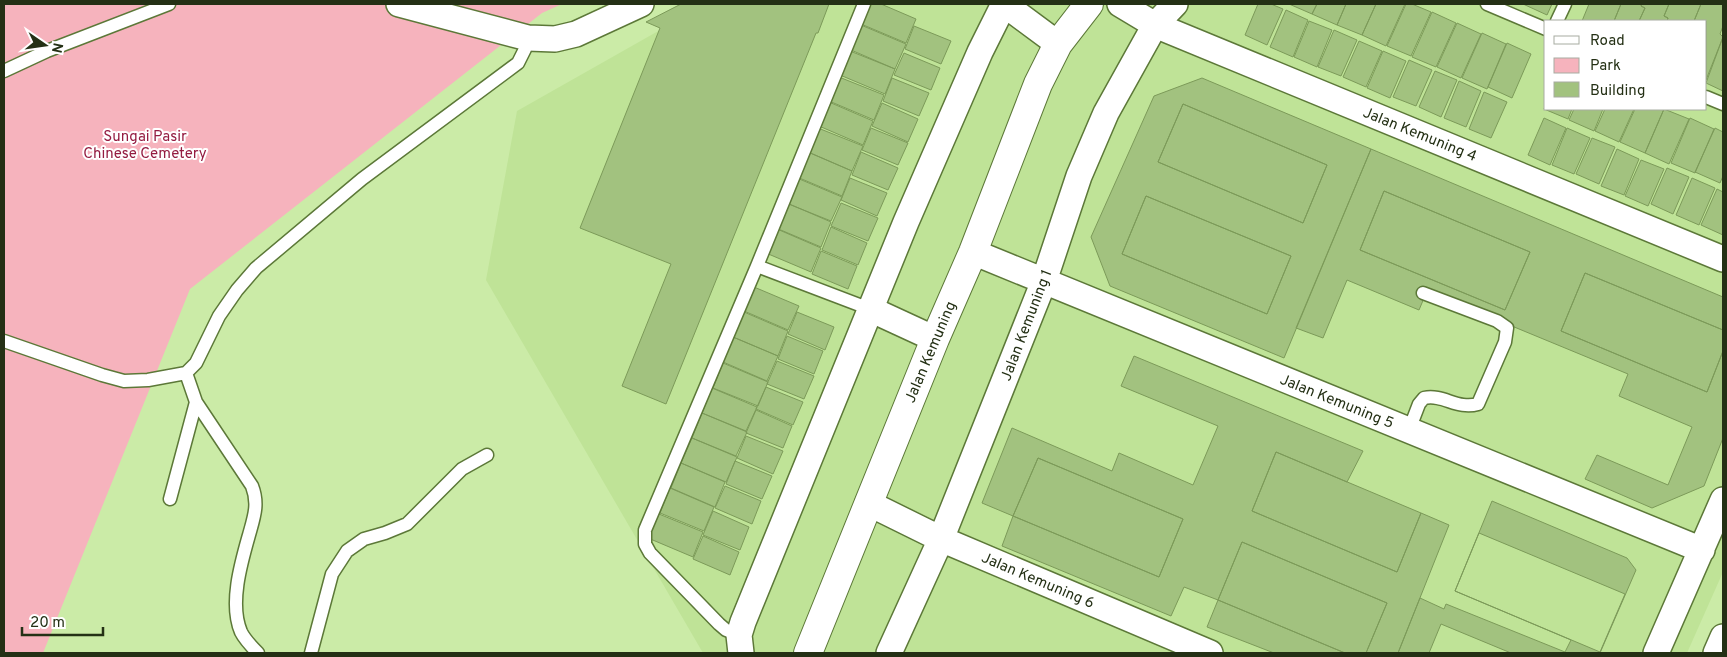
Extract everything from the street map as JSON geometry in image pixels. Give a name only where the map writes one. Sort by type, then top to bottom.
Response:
[{"type":"street","points":[[399,4],[528,38],[554,39],[576,34],[641,4]]},
{"type":"street","points":[[740,644],[870,309],[980,52],[1004,4],[1058,44]]},
{"type":"street","name":"Jalan Kemuning","points":[[808,653],[935,338],[973,252],[1038,84],[1058,44],[1089,4]]},
{"type":"street","name":"Jalan Kemuning 4","points":[[1120,4],[1155,25],[1723,259]]},
{"type":"street","name":"Jalan Kemuning 1","points":[[889,653],[941,539],[1044,281],[1079,176],[1106,113],[1155,25],[1175,4]]},
{"type":"street","name":"Jalan Kemuning 5","points":[[973,252],[1702,550]]},
{"type":"street","points":[[870,309],[935,338]]},
{"type":"street","points":[[1656,653],[1723,500]]},
{"type":"street","name":"Jalan Kemuning 6","points":[[868,503],[1161,644],[1210,653]]},
{"type":"street","points":[[1716,653],[1723,637]]},
{"type":"lane","points":[[4,70],[47,51],[169,4]]},
{"type":"lane","points":[[740,644],[650,554],[645,544],[645,530],[757,266],[864,4]]},
{"type":"lane","points":[[1487,4],[1544,28]]},
{"type":"lane","points":[[1557,20],[1565,4]]},
{"type":"lane","points":[[4,342],[102,375],[124,380],[148,380],[186,373],[196,363],[219,316],[237,290],[256,268],[362,179],[518,63],[528,38]]},
{"type":"lane","points":[[1707,96],[1723,104]]},
{"type":"lane","points":[[757,266],[870,309]]},
{"type":"lane","points":[[1409,430],[1419,404],[1424,398],[1433,396],[1468,407],[1478,404],[1505,342],[1507,328],[1497,321],[1423,292]]},
{"type":"lane","points":[[186,373],[196,402],[252,486],[256,496],[256,510],[238,576],[237,617],[242,633],[258,653]]},
{"type":"lane","points":[[170,499],[196,402]]},
{"type":"lane","points":[[311,653],[332,574],[347,551],[364,539],[407,524],[462,469],[487,455]]},
{"type":"shaded area","points":[[706,4],[1723,4],[1723,572],[1687,653],[703,653],[486,280],[517,111]]},
{"type":"green space","name":"Sungai Pasir Chinese Cemetery","points":[[4,4],[562,4],[542,13],[190,289],[43,653],[4,653]]},
{"type":"building","points":[[681,4],[829,4],[666,404],[622,386],[671,264],[580,228],[660,28],[646,22]]},
{"type":"building","points":[[870,4],[881,4],[916,19],[906,43],[861,24]]},
{"type":"building","points":[[1258,4],[1271,4],[1283,9],[1267,45],[1245,35]]},
{"type":"building","points":[[1289,4],[1317,4],[1312,14]]},
{"type":"building","points":[[1317,4],[1346,4],[1337,25],[1312,14]]},
{"type":"building","points":[[1346,4],[1376,4],[1362,35],[1337,25]]},
{"type":"building","points":[[1376,4],[1405,4],[1386,46],[1362,35]]},
{"type":"building","points":[[1406,4],[1412,4],[1431,12],[1411,56],[1387,46]]},
{"type":"building","points":[[1523,4],[1552,4],[1547,15]]},
{"type":"building","points":[[1589,4],[1621,4],[1614,20],[1582,20]]},
{"type":"building","points":[[1621,4],[1642,4],[1641,6],[1645,8],[1639,20],[1614,20]]},
{"type":"building","points":[[1642,4],[1669,4],[1664,16],[1668,18],[1667,20],[1639,20],[1645,8],[1641,6]]},
{"type":"building","points":[[1669,4],[1701,4],[1694,20],[1667,20],[1668,18],[1664,16]]},
{"type":"building","points":[[1701,4],[1723,4],[1723,26],[1720,34],[1723,37],[1707,77],[1707,20],[1694,20]]},
{"type":"building","points":[[1286,10],[1308,20],[1293,57],[1270,47]]},
{"type":"building","points":[[1432,12],[1456,23],[1436,67],[1412,57]]},
{"type":"building","points":[[1309,21],[1332,30],[1317,67],[1294,57]]},
{"type":"building","points":[[1457,23],[1481,34],[1461,78],[1437,67]]},
{"type":"building","points":[[861,25],[906,44],[895,69],[851,50]]},
{"type":"building","points":[[914,26],[951,41],[941,64],[905,49]]},
{"type":"building","points":[[1334,30],[1357,40],[1341,76],[1318,67]]},
{"type":"building","points":[[1482,33],[1506,44],[1487,89],[1462,78]]},
{"type":"building","points":[[1723,37],[1723,91],[1707,83]]},
{"type":"building","points":[[1359,41],[1382,51],[1366,87],[1343,77]]},
{"type":"building","points":[[1507,43],[1531,54],[1512,98],[1488,87]]},
{"type":"building","points":[[850,51],[895,69],[885,94],[840,75]]},
{"type":"building","points":[[1383,51],[1406,61],[1390,98],[1367,88]]},
{"type":"building","points":[[904,53],[940,68],[931,90],[894,75]]},
{"type":"building","points":[[1409,60],[1432,70],[1416,106],[1393,97]]},
{"type":"building","points":[[1435,71],[1457,80],[1441,117],[1419,107]]},
{"type":"building","points":[[839,77],[884,95],[874,120],[829,101]]},
{"type":"building","points":[[892,78],[929,93],[919,116],[883,101]]},
{"type":"building","points":[[1202,78],[1371,149],[1284,358],[1110,286],[1091,237],[1154,96]],"holes":[[[1183,104],[1327,165],[1303,223],[1158,162]],[[1146,196],[1291,256],[1267,314],[1122,254]]]},
{"type":"building","points":[[1459,81],[1481,91],[1466,127],[1444,118]]},
{"type":"building","points":[[1484,92],[1507,102],[1491,138],[1469,129]]},
{"type":"building","points":[[829,102],[873,121],[863,145],[819,126]]},
{"type":"building","points":[[882,103],[918,119],[908,142],[872,126]]},
{"type":"building","points":[[1183,104],[1327,165],[1303,223],[1158,162]]},
{"type":"building","points":[[1546,110],[1572,110],[1568,119]]},
{"type":"building","points":[[1574,110],[1603,110],[1594,131],[1569,120]]},
{"type":"building","points":[[1605,110],[1634,110],[1619,142],[1595,131]]},
{"type":"building","points":[[1635,110],[1664,110],[1645,153],[1620,142]]},
{"type":"building","points":[[1664,110],[1689,119],[1669,164],[1645,153]]},
{"type":"building","points":[[1544,118],[1566,128],[1550,165],[1528,155]]},
{"type":"building","points":[[1690,118],[1714,129],[1695,173],[1671,163]]},
{"type":"building","points":[[818,128],[863,146],[852,171],[808,152]]},
{"type":"building","points":[[871,128],[908,143],[898,165],[862,150]]},
{"type":"building","points":[[1567,128],[1590,138],[1574,174],[1552,165]]},
{"type":"building","points":[[1715,128],[1723,132],[1723,176],[1720,183],[1695,172]]},
{"type":"building","points":[[1592,138],[1615,147],[1599,184],[1576,174]]},
{"type":"building","points":[[1371,149],[1723,297],[1723,330],[1585,273],[1561,331],[1707,392],[1723,351],[1723,438],[1704,486],[1652,508],[1585,479],[1597,455],[1668,485],[1692,427],[1619,396],[1628,374],[1427,291],[1419,310],[1347,280],[1323,338],[1296,328]],"holes":[[[1384,191],[1530,252],[1505,310],[1360,250]]]},
{"type":"building","points":[[1617,149],[1639,159],[1624,195],[1601,186]]},
{"type":"building","points":[[808,152],[852,171],[842,196],[797,177]]},
{"type":"building","points":[[861,152],[898,168],[888,190],[852,175]]},
{"type":"building","points":[[1641,160],[1664,169],[1648,206],[1625,196]]},
{"type":"building","points":[[1667,168],[1689,177],[1673,214],[1651,204]]},
{"type":"building","points":[[797,178],[842,197],[831,221],[786,203]]},
{"type":"building","points":[[850,178],[887,193],[877,216],[841,200]]},
{"type":"building","points":[[1692,178],[1715,188],[1699,225],[1676,215]]},
{"type":"building","points":[[1717,189],[1723,192],[1723,235],[1701,225]]},
{"type":"building","points":[[1384,191],[1530,252],[1505,310],[1360,250]]},
{"type":"building","points":[[1146,196],[1291,256],[1267,314],[1122,254]]},
{"type":"building","points":[[787,203],[831,222],[821,247],[776,228]]},
{"type":"building","points":[[841,203],[878,218],[868,241],[831,226]]},
{"type":"building","points":[[831,227],[867,243],[858,265],[822,250]]},
{"type":"building","points":[[777,229],[821,248],[811,272],[766,253]]},
{"type":"building","points":[[821,251],[857,266],[848,289],[812,274]]},
{"type":"building","points":[[1585,273],[1723,330],[1723,351],[1707,392],[1561,331]]},
{"type":"building","points":[[754,287],[799,306],[788,330],[744,311]]},
{"type":"building","points":[[744,312],[788,331],[778,356],[733,337]]},
{"type":"building","points":[[797,312],[834,327],[825,350],[788,334]]},
{"type":"building","points":[[787,336],[823,351],[814,374],[778,359]]},
{"type":"building","points":[[733,337],[778,356],[767,381],[723,362]]},
{"type":"building","points":[[1134,356],[1363,451],[1347,482],[1276,452],[1252,511],[1397,572],[1421,513],[1449,525],[1398,653],[1366,653],[1387,603],[1242,542],[1218,600],[1184,587],[1171,616],[1002,546],[1013,516],[982,503],[1012,428],[1112,471],[1119,453],[1193,485],[1218,426],[1121,386]],"holes":[[[1038,458],[1183,519],[1159,577],[1013,516]]]},
{"type":"building","points":[[777,361],[814,376],[804,399],[767,384]]},
{"type":"building","points":[[723,363],[768,382],[758,406],[713,388]]},
{"type":"building","points":[[766,387],[803,402],[793,425],[756,409]]},
{"type":"building","points":[[712,388],[757,407],[746,431],[702,413]]},
{"type":"building","points":[[756,410],[792,426],[783,448],[746,433]]},
{"type":"building","points":[[702,413],[747,432],[736,456],[692,438]]},
{"type":"building","points":[[746,436],[783,451],[773,474],[737,458]]},
{"type":"building","points":[[692,438],[737,457],[726,482],[681,463]]},
{"type":"building","points":[[1276,452],[1421,513],[1397,572],[1252,511]]},
{"type":"building","points":[[1038,458],[1183,519],[1159,577],[1013,516]]},
{"type":"building","points":[[735,461],[772,476],[762,499],[726,484]]},
{"type":"building","points":[[681,463],[725,482],[715,507],[671,488]]},
{"type":"building","points":[[725,486],[761,501],[752,524],[715,508]]},
{"type":"building","points":[[670,488],[714,507],[704,531],[660,513]]},
{"type":"building","points":[[1492,501],[1627,558],[1636,570],[1600,653],[1398,653],[1420,598],[1444,609],[1446,604],[1565,652],[1571,640],[1455,591]]},
{"type":"building","points":[[713,511],[749,527],[740,550],[703,535]]},
{"type":"building","points":[[659,514],[703,532],[693,557],[648,538]]},
{"type":"building","points":[[1479,533],[1625,594],[1600,652],[1455,591]]},
{"type":"building","points":[[703,536],[739,552],[730,575],[693,559]]},
{"type":"building","points":[[1242,542],[1387,603],[1366,653],[1345,653],[1218,600]]},
{"type":"building","points":[[1218,600],[1345,653],[1274,653],[1207,627]]},
{"type":"building","points":[[1441,624],[1511,653],[1429,653]]}]
